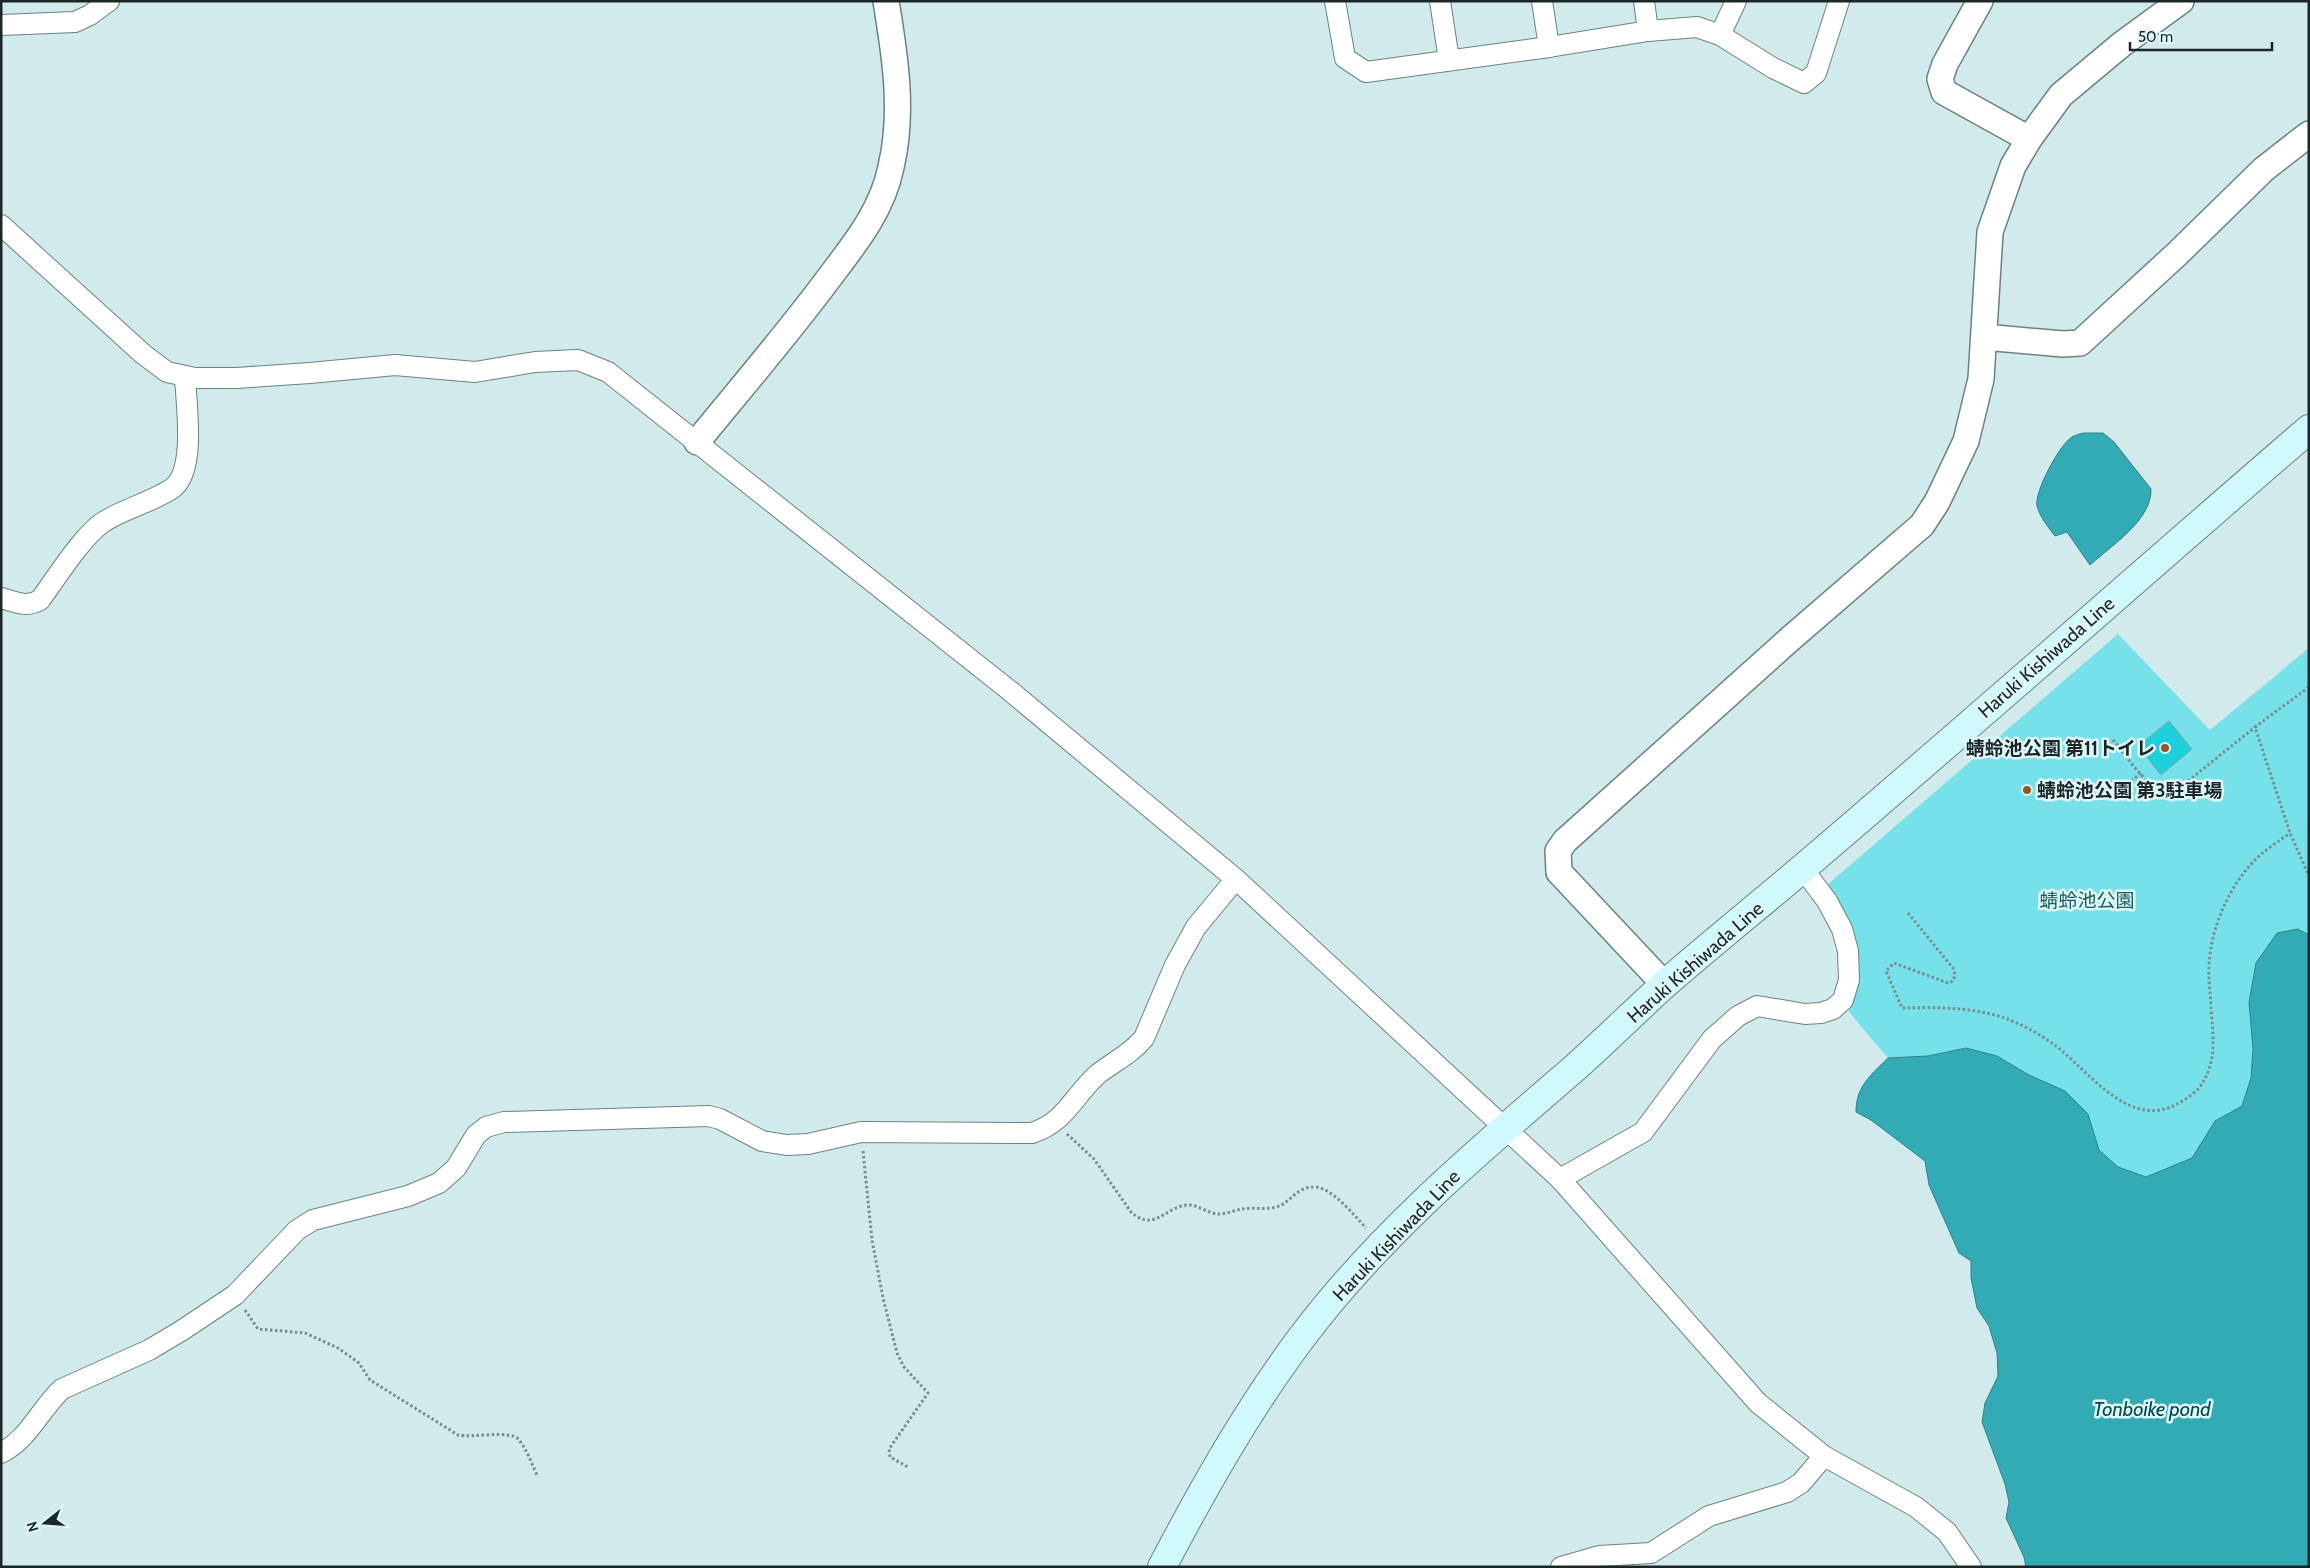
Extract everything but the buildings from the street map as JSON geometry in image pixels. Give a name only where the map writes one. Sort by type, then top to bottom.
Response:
[{"type":"main road","name":"Haruki Kishiwada Line","points":[[1162,1567],[1210,1476],[1252,1408],[1304,1335],[1354,1275],[1409,1216],[1505,1128],[1612,1036],[1664,985],[1803,869],[2309,429]]},
{"type":"street","points":[[1,25],[75,22],[90,16],[109,1]]},
{"type":"street","points":[[697,442],[796,323],[871,222],[891,167],[899,100],[886,1]]},
{"type":"street","points":[[1335,1],[1345,58],[1366,72],[1549,47],[1648,31],[1697,26],[1720,35],[1773,68],[1804,83],[1816,73],[1839,1]]},
{"type":"street","points":[[1440,1],[1449,60]]},
{"type":"street","points":[[1542,1],[1549,47]]},
{"type":"street","points":[[1644,1],[1648,31]]},
{"type":"street","points":[[1720,35],[1736,1]]},
{"type":"street","points":[[1980,1],[1945,64],[1940,79],[1944,92],[2029,139]]},
{"type":"street","points":[[1664,985],[1559,872],[1558,851],[1565,840],[1790,639],[1922,525],[1937,502],[1966,441],[1981,379],[1990,232],[2013,166],[2029,139],[2061,95],[2122,44],[2182,1]]},
{"type":"street","points":[[1984,337],[2063,344],[2080,343],[2177,254],[2264,170],[2309,134]]},
{"type":"street","points":[[1,225],[143,354],[167,372],[195,378],[236,378],[395,365],[475,372],[535,362],[578,360],[608,372],[1009,690],[1238,881],[1560,1180],[1758,1404],[1824,1456],[1916,1507],[1947,1532],[1972,1567]]},
{"type":"street","points":[[1,598],[21,604],[32,604],[40,600],[87,538],[102,523],[174,486],[183,474],[188,456],[185,376]]},
{"type":"street","points":[[1560,1180],[1643,1132],[1712,1039],[1738,1016],[1757,1006],[1805,1014],[1822,1013],[1833,1009],[1843,1000],[1849,980],[1848,951],[1842,929],[1827,900],[1803,869]]},
{"type":"street","points":[[1,1453],[26,1434],[51,1398],[62,1389],[149,1350],[235,1294],[297,1230],[313,1220],[408,1196],[439,1183],[456,1168],[476,1135],[486,1127],[504,1122],[709,1116],[720,1119],[762,1142],[787,1146],[808,1144],[861,1132],[1032,1133],[1046,1128],[1062,1116],[1098,1075],[1136,1048],[1144,1038],[1175,965],[1196,927],[1230,886]]},
{"type":"street","points":[[1561,1567],[1599,1556],[1651,1553],[1709,1516],[1787,1492],[1800,1483],[1824,1456]]},
{"type":"path","points":[[2113,740],[2157,789],[2170,792],[2177,790],[2309,687]]},
{"type":"path","points":[[2256,727],[2290,833],[2309,876]]},
{"type":"path","points":[[2108,800],[2141,773]]},
{"type":"path","points":[[1908,913],[1953,968],[1955,975],[1953,981],[1948,983],[1894,963],[1888,966],[1886,971],[1887,978],[1902,1008],[1962,1010],[1985,1013],[2010,1020],[2046,1038],[2122,1102],[2139,1109],[2171,1108],[2187,1098],[2202,1084],[2211,1066],[2214,1045],[2211,942],[2228,897],[2254,861],[2290,833]]},
{"type":"path","points":[[1055,1122],[1094,1159],[1131,1212],[1139,1219],[1150,1220],[1163,1217],[1176,1208],[1190,1205],[1219,1214],[1243,1208],[1277,1207],[1303,1188],[1318,1187],[1338,1200],[1382,1244]]},
{"type":"path","points":[[861,1132],[872,1240],[892,1334],[897,1353],[904,1367],[928,1392],[889,1449],[890,1457],[908,1467]]},
{"type":"path","points":[[235,1294],[258,1329],[305,1333],[338,1348],[359,1363],[370,1380],[458,1435],[468,1438],[510,1434],[518,1438],[538,1477]]},
{"type":"green space","name":"蜻蛉池公園","points":[[2118,634],[2210,730],[2309,648],[2309,935],[2298,929],[2249,1002],[2253,1049],[2251,1078],[2242,1106],[2215,1121],[2192,1158],[2146,1177],[2118,1167],[2098,1149],[2088,1114],[2065,1091],[2029,1075],[1997,1056],[1966,1048],[1928,1056],[1888,1058],[1849,1012],[1856,975],[1826,886]]},
{"type":"water","points":[[2083,433],[2103,433],[2114,442],[2151,489],[2150,500],[2138,521],[2090,565],[2067,532],[2055,536],[2042,518],[2037,506],[2040,490],[2055,458],[2067,441],[2073,436]]},
{"type":"water","name":"Tonboike pond","points":[[2298,929],[2309,935],[2309,1567],[2026,1567],[2024,1557],[2006,1518],[2009,1502],[2005,1484],[1982,1422],[1985,1403],[1998,1376],[1997,1353],[1989,1326],[1977,1308],[1971,1278],[1971,1261],[1959,1253],[1929,1185],[1925,1161],[1871,1120],[1856,1112],[1859,1095],[1866,1082],[1888,1058],[1928,1056],[1966,1048],[1997,1056],[2029,1075],[2065,1091],[2088,1114],[2099,1150],[2118,1167],[2146,1177],[2192,1158],[2215,1121],[2242,1106],[2251,1078],[2253,1049],[2249,1002],[2256,963],[2277,933]]},
{"type":"place","name":"蜻蛉池公園 第11トイレ","points":[[2165,748]]},
{"type":"place","name":"蜻蛉池公園 第3駐車場","points":[[2027,790]]}]
